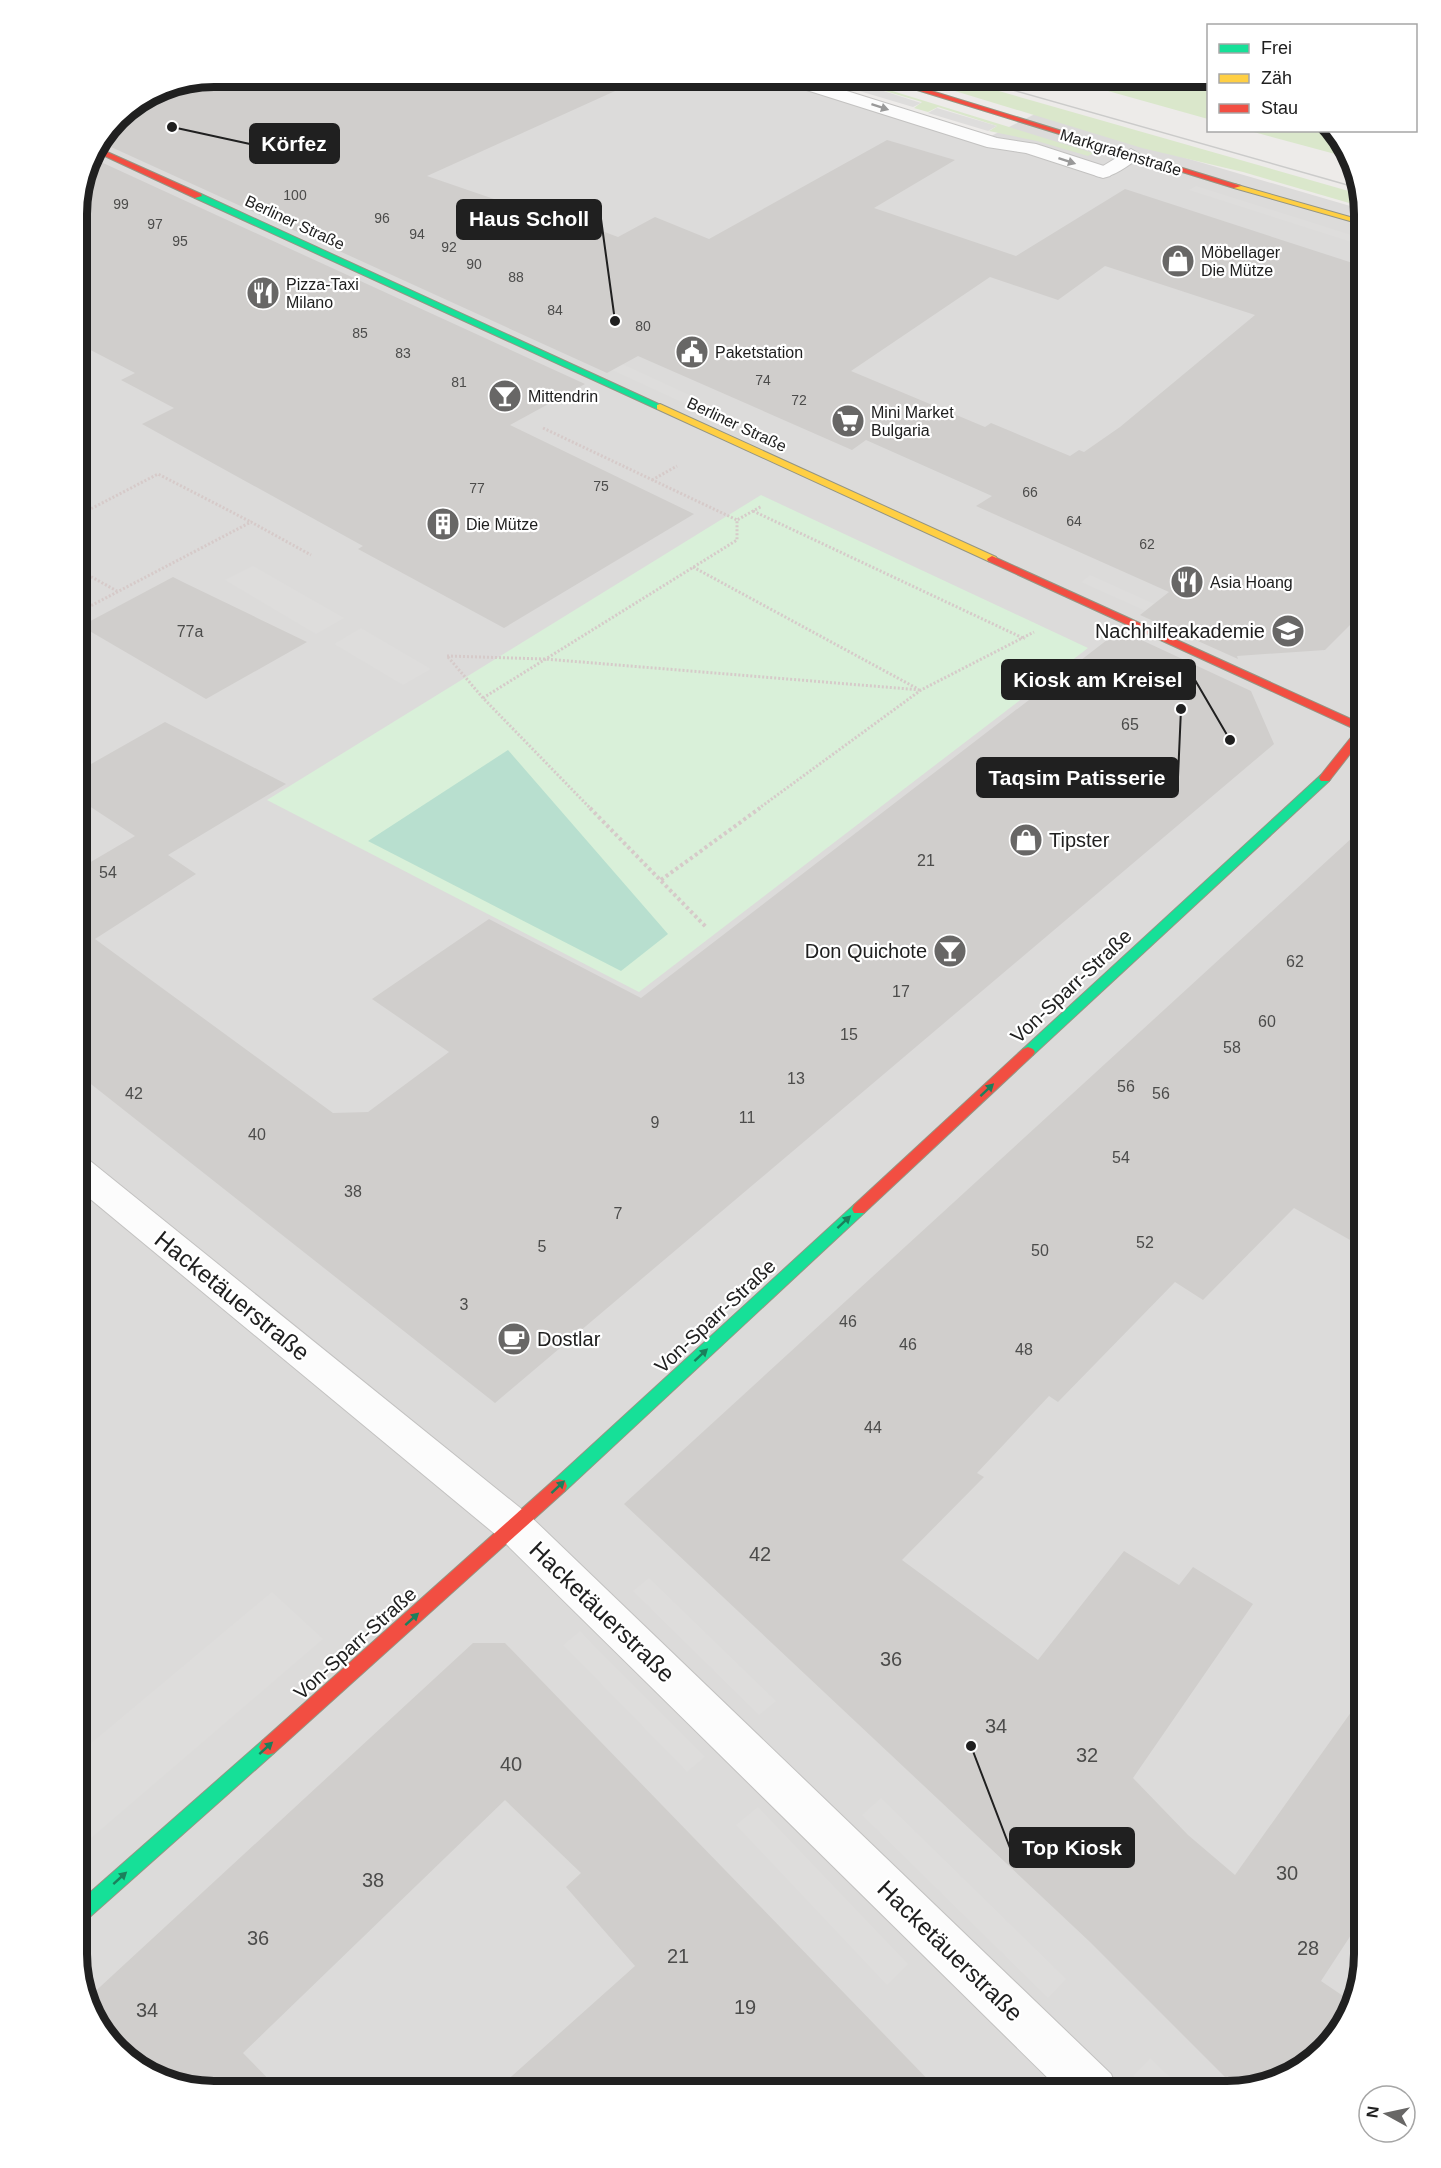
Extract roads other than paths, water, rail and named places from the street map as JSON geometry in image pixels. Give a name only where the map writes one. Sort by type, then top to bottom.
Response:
[{"type":"street","name":"Markgrafenstraße","points":[[816,87],[994,143],[1029,148],[1103,172],[1131,155]]},
{"type":"street","name":"Markgrafenstraße","points":[[911,87],[1131,155],[1354,220]]},
{"type":"street","name":"Berliner Straße","points":[[103,153],[1354,724]]},
{"type":"street","name":"Von-Sparr-Straße","points":[[87,1906],[515,1527],[1324,779],[1354,742]]},
{"type":"street","name":"Hacketäuerstraße","points":[[87,1177],[515,1527],[1084,2081]]},
{"type":"tram line","points":[[1002,87],[1351,186]]},
{"type":"place","name":"Körfez","points":[[172,127]]},
{"type":"place","name":"Möbellager Die Mütze","points":[[1178,261]]},
{"type":"place","name":"Pizza-Taxi Milano","points":[[263,293]]},
{"type":"place","name":"Haus Scholl","points":[[615,321]]},
{"type":"place","name":"Paketstation","points":[[692,352]]},
{"type":"place","name":"Mittendrin","points":[[505,396]]},
{"type":"place","name":"Mini Market Bulgaria","points":[[848,421]]},
{"type":"place","name":"Die Mütze","points":[[443,524]]},
{"type":"place","name":"Asia Hoang","points":[[1187,582]]},
{"type":"place","name":"Nachhilfeakademie","points":[[1288,631]]},
{"type":"place","name":"Taqsim Patisserie","points":[[1181,709]]},
{"type":"place","name":"Kiosk am Kreisel","points":[[1230,740]]},
{"type":"place","name":"Tipster","points":[[1026,840]]},
{"type":"place","name":"Don Quichote","points":[[950,951]]},
{"type":"place","name":"Dostlar","points":[[514,1339]]},
{"type":"place","name":"Top Kiosk","points":[[971,1746]]}]
